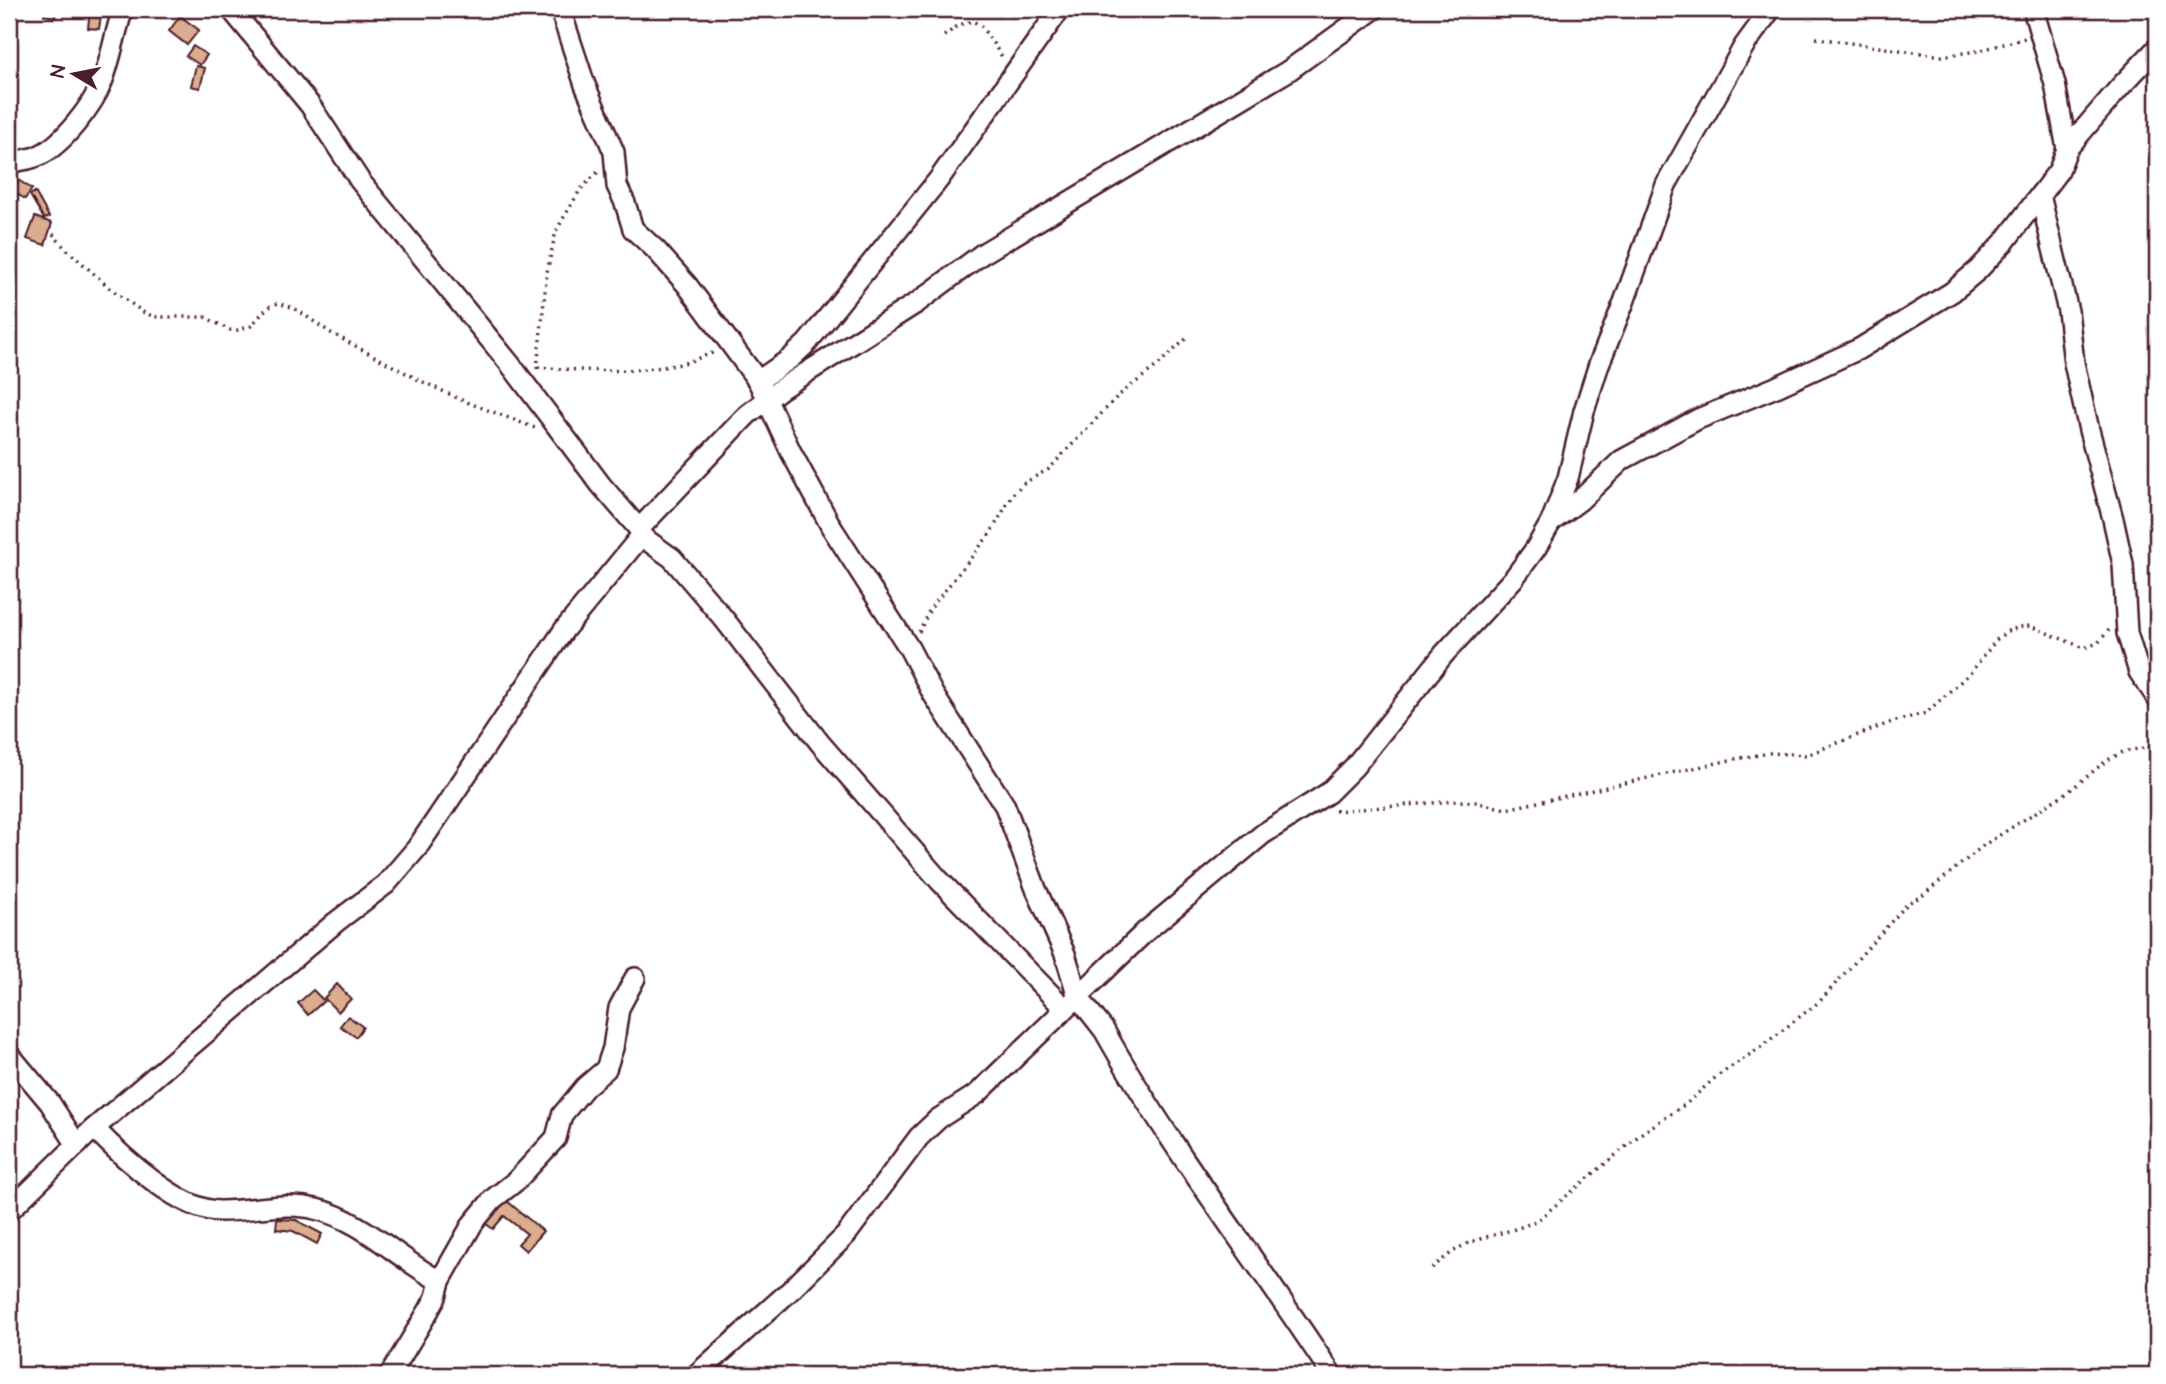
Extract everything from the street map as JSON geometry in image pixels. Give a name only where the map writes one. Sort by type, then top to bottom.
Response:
[{"type":"street","points":[[9,162],[28,160],[42,154],[67,133],[94,98],[103,80],[123,9]]},
{"type":"street","points":[[231,9],[310,105],[360,181],[529,388],[640,533],[672,558],[724,619],[820,743],[939,880],[1104,1030],[1244,1248],[1332,1375]]},
{"type":"street","points":[[560,9],[585,85],[611,144],[616,163],[617,186],[633,229],[671,265],[758,381],[831,528],[909,648],[933,694],[1005,806],[1036,889],[1065,954],[1071,1002]]},
{"type":"street","points":[[758,381],[807,343],[939,179],[1060,9]]},
{"type":"street","points":[[9,1211],[95,1129],[336,922],[386,884],[417,848],[564,630],[640,533],[747,415],[918,302],[982,254],[1255,91],[1298,64],[1374,9]]},
{"type":"street","points":[[696,1375],[792,1289],[846,1235],[919,1137],[938,1119],[977,1094],[1146,931],[1264,834],[1328,793],[1354,767],[1444,654],[1514,578],[1551,522],[1568,478],[1599,363],[1624,302],[1665,185],[1744,46],[1771,9]]},
{"type":"street","points":[[2033,9],[2055,83],[2067,149]]},
{"type":"street","points":[[1551,522],[1580,501],[1622,460],[1698,419],[1859,349],[1952,292],[1996,250],[2059,170],[2067,149],[2157,48]]},
{"type":"street","points":[[2040,195],[2068,311],[2074,363],[2089,430],[2121,552],[2127,633],[2132,656],[2139,672],[2157,698]]},
{"type":"street","points":[[390,1375],[436,1297],[440,1281],[473,1223],[493,1199],[516,1181],[556,1139],[562,1115],[585,1087],[606,1069],[613,1048],[619,1008],[635,978]]},
{"type":"street","points":[[9,1054],[50,1103],[77,1145]]},
{"type":"street","points":[[95,1129],[116,1151],[160,1185],[198,1208],[218,1212],[294,1205],[318,1209],[364,1230],[415,1268],[440,1281]]},
{"type":"path","points":[[944,36],[964,22],[976,23],[1013,72]]},
{"type":"path","points":[[1816,38],[1942,56],[1978,51],[2041,34]]},
{"type":"path","points":[[529,388],[537,367],[547,272],[556,231],[580,190],[593,176],[616,163]]},
{"type":"path","points":[[53,234],[82,264],[143,313],[166,318],[205,317],[230,330],[238,330],[251,326],[273,304],[278,303],[294,308],[331,333],[419,380],[464,401],[567,440]]},
{"type":"path","points":[[909,648],[930,609],[990,534],[1013,494],[1024,483],[1049,470],[1111,402],[1188,337]]},
{"type":"path","points":[[537,367],[576,370],[655,368],[677,365],[735,347]]},
{"type":"path","points":[[1300,811],[1360,810],[1456,801],[1506,809],[1735,759],[1770,753],[1807,755],[1892,722],[1927,713],[1970,672],[1998,638],[2008,631],[2031,626],[2079,648],[2090,648],[2098,643],[2126,610]]},
{"type":"path","points":[[1432,1268],[1461,1246],[1525,1227],[1539,1219],[1642,1133],[1686,1104],[1716,1077],[1762,1048],[1820,1001],[1908,903],[1922,896],[1968,857],[2013,825],[2069,792],[2106,761],[2130,750],[2157,745]]},
{"type":"path","points":[[2157,1012],[2152,1093],[2154,1160],[2150,1229],[2157,1314]]},
{"type":"building","points":[[45,9],[57,9],[55,17],[44,15]]},
{"type":"building","points":[[90,9],[102,9],[99,29],[88,28]]},
{"type":"building","points":[[180,16],[199,30],[187,45],[169,31]]},
{"type":"building","points":[[193,46],[207,55],[200,65],[186,56]]},
{"type":"building","points":[[196,66],[205,68],[200,88],[191,86]]},
{"type":"building","points":[[18,180],[32,189],[25,199],[11,190]]},
{"type":"building","points":[[35,192],[49,217],[44,219],[30,195]]},
{"type":"building","points":[[35,217],[52,223],[45,245],[27,239]]},
{"type":"building","points":[[337,984],[351,999],[338,1012],[324,998]]},
{"type":"building","points":[[313,990],[324,1001],[308,1015],[298,1003]]},
{"type":"building","points":[[348,1016],[363,1027],[356,1037],[340,1026]]},
{"type":"building","points":[[501,1196],[543,1231],[526,1251],[518,1244],[527,1234],[504,1216],[493,1229],[481,1220]]},
{"type":"building","points":[[277,1219],[296,1220],[322,1234],[317,1244],[293,1231],[276,1229]]}]
